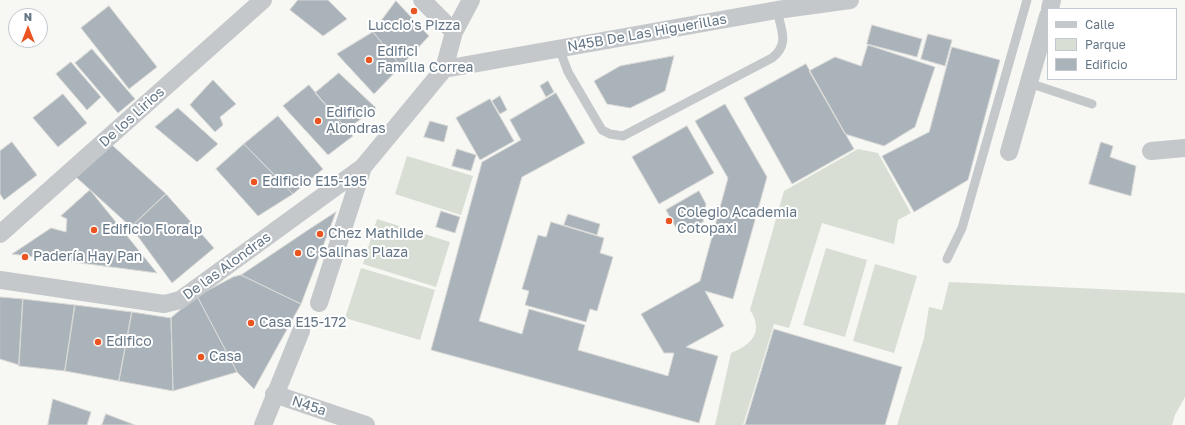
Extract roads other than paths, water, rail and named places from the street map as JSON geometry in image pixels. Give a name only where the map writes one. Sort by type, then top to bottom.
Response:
[{"type":"street","name":"De los Lirios","points":[[0,234],[263,0]]},
{"type":"street","points":[[422,0],[454,32]]},
{"type":"street","name":"De las Alondras","points":[[0,280],[164,304],[180,300],[362,167],[444,69],[454,32],[471,0]]},
{"type":"street","name":"N45B De Las Higuerillas","points":[[444,69],[777,10],[850,0]]},
{"type":"street","points":[[1009,152],[1047,20]]},
{"type":"street","points":[[1151,151],[1185,148]]},
{"type":"street","name":"De las Alondras","points":[[319,303],[362,167]]},
{"type":"street","points":[[264,425],[274,394],[301,331]]},
{"type":"street","name":"N45a","points":[[274,394],[366,425]]},
{"type":"lane","points":[[947,259],[962,228],[1027,0]]},
{"type":"lane","points":[[558,48],[568,72],[602,130],[610,134],[623,136],[772,58],[780,52],[783,46],[777,10]]},
{"type":"lane","points":[[1029,83],[1092,104]]},
{"type":"place","name":"Luccio's Pizza","points":[[414,11]]},
{"type":"place","name":"Edifici Familia Correa","points":[[369,60]]},
{"type":"place","name":"Edificio Alondras","points":[[318,121]]},
{"type":"place","name":"Edificio E15-195","points":[[254,182]]},
{"type":"place","name":"Colegio Academia Cotopaxi","points":[[669,221]]},
{"type":"place","name":"Edificio Floralp","points":[[94,230]]},
{"type":"place","name":"Chez Mathilde","points":[[320,234]]},
{"type":"place","name":"C Salinas Plaza","points":[[298,253]]},
{"type":"place","name":"Padería Hay Pan","points":[[25,257]]},
{"type":"place","name":"Casa E15-172","points":[[251,323]]},
{"type":"place","name":"Edifico","points":[[98,342]]},
{"type":"place","name":"Casa","points":[[201,357]]}]
